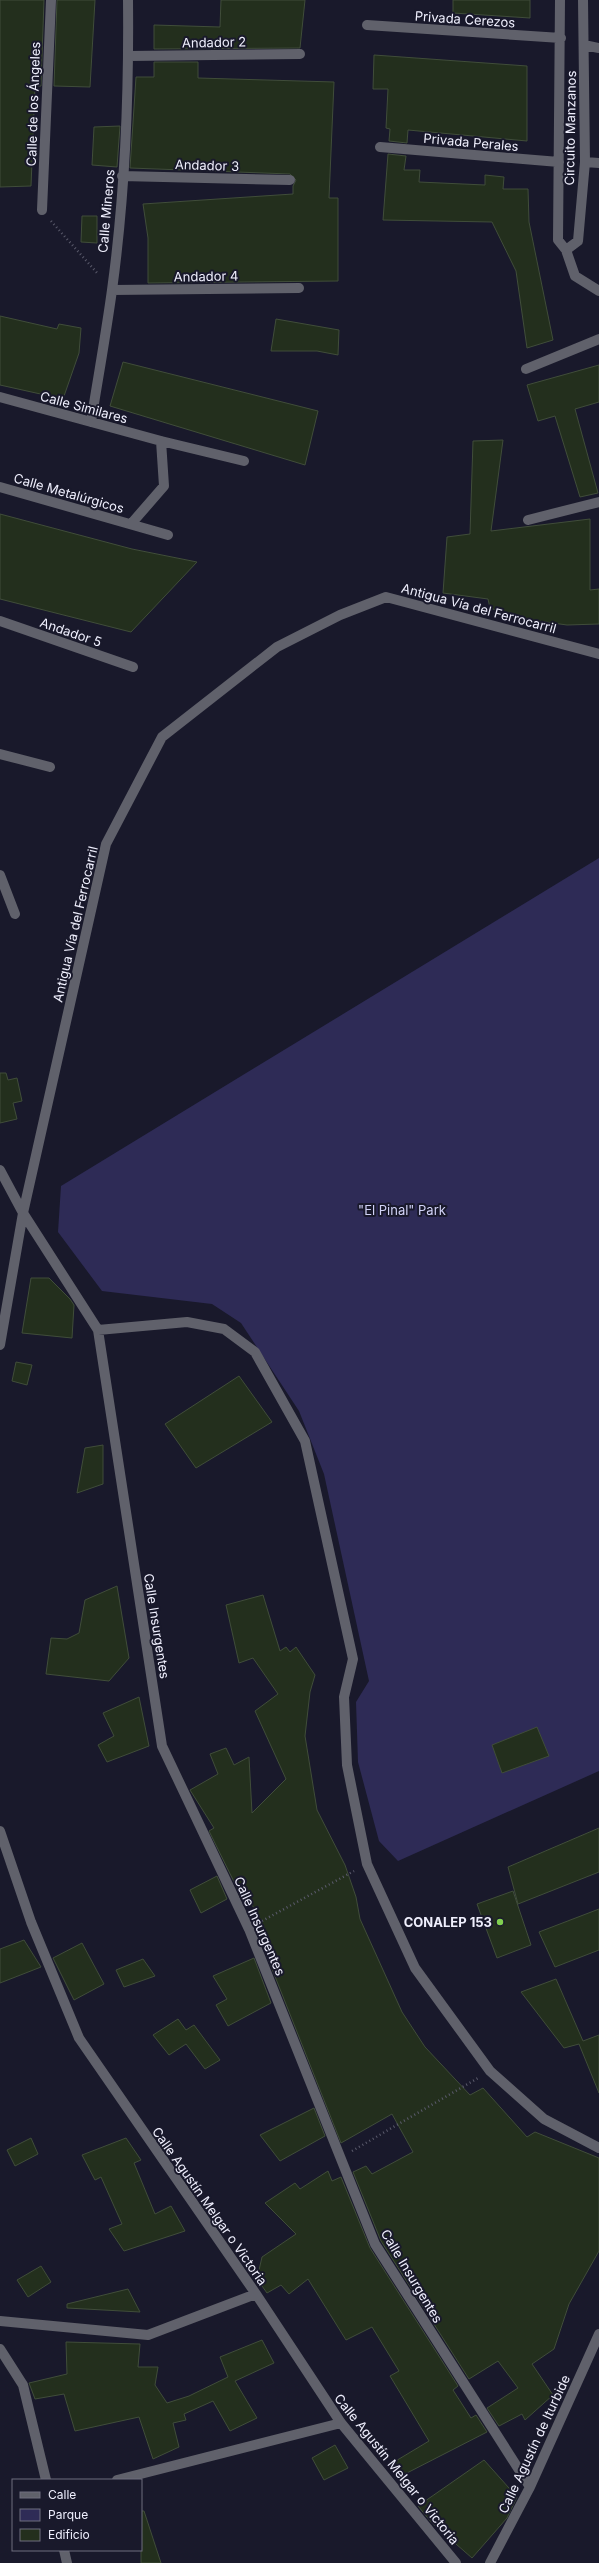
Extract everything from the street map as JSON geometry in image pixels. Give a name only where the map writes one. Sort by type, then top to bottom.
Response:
[{"type":"street","name":"Calle de los Ángeles","points":[[42,210],[50,0]]},
{"type":"street","name":"Calle Mineros","points":[[91,422],[112,290],[122,176],[129,56],[128,0]]},
{"type":"street","name":"Circuito Manzanos","points":[[560,0],[561,38],[558,240],[566,250],[575,276],[599,291]]},
{"type":"street","name":"Circuito Manzanos","points":[[566,250],[578,241],[585,162],[582,0]]},
{"type":"street","name":"Privada Cerezos","points":[[368,25],[561,38]]},
{"type":"street","points":[[584,45],[599,48]]},
{"type":"street","name":"Andador 2","points":[[129,56],[300,54]]},
{"type":"street","name":"Privada Perales","points":[[380,147],[559,162]]},
{"type":"street","points":[[585,162],[599,163]]},
{"type":"street","name":"Andador 3","points":[[122,176],[290,180]]},
{"type":"street","name":"Andador 4","points":[[112,290],[299,288]]},
{"type":"street","points":[[526,368],[599,339]]},
{"type":"street","name":"Calle Similares","points":[[0,397],[161,441],[244,461]]},
{"type":"street","points":[[131,524],[164,486],[161,441]]},
{"type":"street","name":"Calle Metalúrgicos","points":[[0,487],[168,535]]},
{"type":"street","points":[[528,520],[599,502]]},
{"type":"street","name":"Antigua Vía del Ferrocarril","points":[[0,1345],[23,1213],[106,844],[162,737],[277,647],[340,615],[386,597],[599,654]]},
{"type":"street","name":"Andador 5","points":[[0,621],[133,667]]},
{"type":"street","points":[[0,754],[50,767]]},
{"type":"street","points":[[0,875],[15,914]]},
{"type":"street","points":[[0,1170],[23,1213],[98,1330],[187,1322],[224,1329],[255,1352],[305,1441],[353,1659],[344,1697],[347,1765],[367,1864],[414,1968],[490,2071],[544,2119],[599,2148]]},
{"type":"street","name":"Calle Insurgentes","points":[[98,1330],[162,1746],[248,1929],[342,2157],[374,2244],[530,2487]]},
{"type":"street","name":"Calle Agustín Melgar o Victoria","points":[[0,1831],[31,1922],[79,2038],[256,2294],[341,2423],[456,2563]]},
{"type":"street","points":[[0,2321],[148,2335],[256,2294]]},
{"type":"street","name":"Calle Agustín de Iturbide","points":[[490,2563],[530,2487],[599,2334]]},
{"type":"street","points":[[0,2349],[22,2385],[46,2479]]},
{"type":"street","points":[[121,2479],[341,2423]]},
{"type":"street","points":[[64,2551],[67,2563]]},
{"type":"path","points":[[42,210],[112,290]]},
{"type":"path","points":[[248,1929],[367,1864]]},
{"type":"path","points":[[342,2157],[490,2071]]},
{"type":"green space","name":"\"El Pinal\" Park","points":[[599,858],[599,1771],[398,1861],[379,1841],[358,1762],[356,1702],[369,1681],[324,1474],[299,1411],[241,1323],[212,1304],[102,1291],[58,1232],[61,1186]]},
{"type":"building","points":[[0,0],[44,0],[41,86],[35,86],[31,186],[0,187]]},
{"type":"building","points":[[57,0],[95,0],[90,87],[54,86]]},
{"type":"building","points":[[221,0],[305,0],[300,48],[154,49],[154,25],[220,27]]},
{"type":"building","points":[[453,0],[530,0],[530,18],[453,13]]},
{"type":"building","points":[[374,55],[527,66],[527,141],[408,130],[407,143],[389,141],[390,129],[386,128],[388,89],[373,89]]},
{"type":"building","points":[[154,62],[198,62],[198,78],[334,82],[329,198],[338,198],[338,281],[148,283],[148,238],[143,204],[293,194],[293,186],[296,180],[290,174],[130,168],[136,77],[154,77]]},
{"type":"building","points":[[120,126],[117,167],[92,165],[94,127]]},
{"type":"building","points":[[388,154],[406,156],[404,170],[420,170],[419,182],[485,185],[485,175],[504,177],[503,189],[528,189],[529,222],[553,340],[527,348],[516,271],[492,222],[383,220]]},
{"type":"building","points":[[82,216],[97,216],[97,243],[81,242]]},
{"type":"building","points":[[0,316],[57,329],[59,324],[81,328],[79,353],[63,399],[0,385]]},
{"type":"building","points":[[276,319],[339,330],[338,355],[317,351],[271,351]]},
{"type":"building","points":[[123,362],[318,411],[305,465],[110,406]]},
{"type":"building","points":[[599,365],[599,402],[575,409],[598,493],[580,497],[555,416],[538,421],[527,385]]},
{"type":"building","points":[[503,440],[491,531],[590,519],[590,590],[599,589],[599,624],[567,625],[524,619],[490,608],[488,599],[443,593],[447,537],[470,534],[473,441]]},
{"type":"building","points":[[0,514],[132,549],[197,562],[131,632],[0,599]]},
{"type":"building","points":[[0,1073],[6,1073],[8,1080],[17,1078],[22,1101],[13,1103],[17,1119],[0,1123]]},
{"type":"building","points":[[31,1278],[49,1278],[70,1299],[74,1305],[72,1338],[22,1333]]},
{"type":"building","points":[[16,1362],[32,1365],[27,1385],[12,1381]]},
{"type":"building","points":[[239,1376],[272,1422],[196,1468],[165,1424]]},
{"type":"building","points":[[103,1445],[103,1484],[77,1493],[85,1448]]},
{"type":"building","points":[[117,1586],[129,1658],[109,1681],[46,1674],[51,1638],[67,1639],[79,1633],[85,1600]]},
{"type":"building","points":[[263,1595],[280,1651],[286,1647],[290,1652],[296,1647],[315,1675],[310,1692],[305,1736],[317,1810],[345,1865],[356,1897],[360,1919],[402,2012],[425,2047],[470,2095],[483,2088],[527,2137],[535,2132],[599,2158],[599,2251],[569,2304],[554,2349],[532,2364],[553,2395],[525,2420],[522,2414],[499,2426],[487,2408],[518,2388],[498,2361],[469,2379],[381,2241],[353,2172],[366,2166],[372,2174],[413,2152],[392,2114],[341,2143],[257,1931],[264,1928],[244,1889],[239,1892],[209,1831],[214,1828],[190,1790],[218,1774],[210,1754],[226,1748],[234,1765],[249,1757],[252,1813],[286,1779],[255,1711],[278,1694],[253,1658],[239,1663],[226,1605]]},
{"type":"building","points":[[139,1697],[149,1746],[107,1762],[98,1745],[114,1736],[103,1713]]},
{"type":"building","points":[[537,1727],[549,1756],[502,1773],[492,1745]]},
{"type":"building","points":[[599,1828],[599,1872],[518,1904],[508,1867]]},
{"type":"building","points":[[217,1876],[227,1899],[201,1913],[190,1890]]},
{"type":"building","points":[[513,1891],[531,1945],[497,1958],[477,1904]]},
{"type":"building","points":[[599,1909],[599,1950],[555,1967],[539,1932]]},
{"type":"building","points":[[24,1940],[41,1967],[0,1983],[0,1949]]},
{"type":"building","points":[[82,1943],[104,1984],[74,2000],[53,1958]]},
{"type":"building","points":[[254,1958],[271,2003],[228,2026],[216,2005],[227,1999],[213,1976]]},
{"type":"building","points":[[143,1959],[155,1976],[124,1987],[116,1970]]},
{"type":"building","points":[[556,1979],[583,2041],[599,2035],[599,2093],[579,2044],[564,2048],[521,1992]]},
{"type":"building","points":[[178,2019],[186,2030],[194,2025],[220,2060],[205,2069],[186,2044],[169,2055],[153,2035]]},
{"type":"building","points":[[314,2108],[325,2136],[280,2161],[260,2135]]},
{"type":"building","points":[[31,2138],[38,2154],[15,2166],[7,2150]]},
{"type":"building","points":[[126,2138],[141,2160],[134,2163],[155,2214],[171,2206],[185,2231],[124,2251],[109,2229],[122,2224],[101,2177],[95,2180],[82,2155]]},
{"type":"building","points":[[328,2171],[332,2181],[341,2177],[370,2248],[458,2386],[453,2390],[471,2418],[476,2415],[487,2432],[403,2475],[394,2462],[429,2441],[390,2376],[399,2371],[372,2327],[346,2340],[308,2279],[289,2294],[281,2285],[267,2293],[257,2279],[262,2257],[296,2234],[265,2203],[295,2183],[300,2189]]},
{"type":"building","points":[[41,2266],[51,2282],[28,2297],[17,2280]]},
{"type":"building","points":[[128,2289],[140,2312],[67,2308],[67,2304]]},
{"type":"building","points":[[262,2340],[274,2363],[235,2381],[257,2418],[230,2431],[213,2401],[184,2414],[186,2420],[173,2423],[179,2447],[153,2459],[139,2417],[75,2431],[64,2394],[35,2399],[29,2383],[67,2374],[66,2342],[140,2344],[138,2367],[158,2367],[155,2385],[167,2403],[189,2396],[228,2377],[220,2357]]},
{"type":"building","points":[[335,2445],[348,2468],[324,2480],[312,2458]]},
{"type":"building","points":[[484,2460],[517,2497],[507,2518],[472,2558],[432,2523],[418,2506]]},
{"type":"building","points":[[142,2511],[144,2511],[161,2563],[141,2563]]},
{"type":"place","name":"CONALEP 153","points":[[500,1922]]}]
